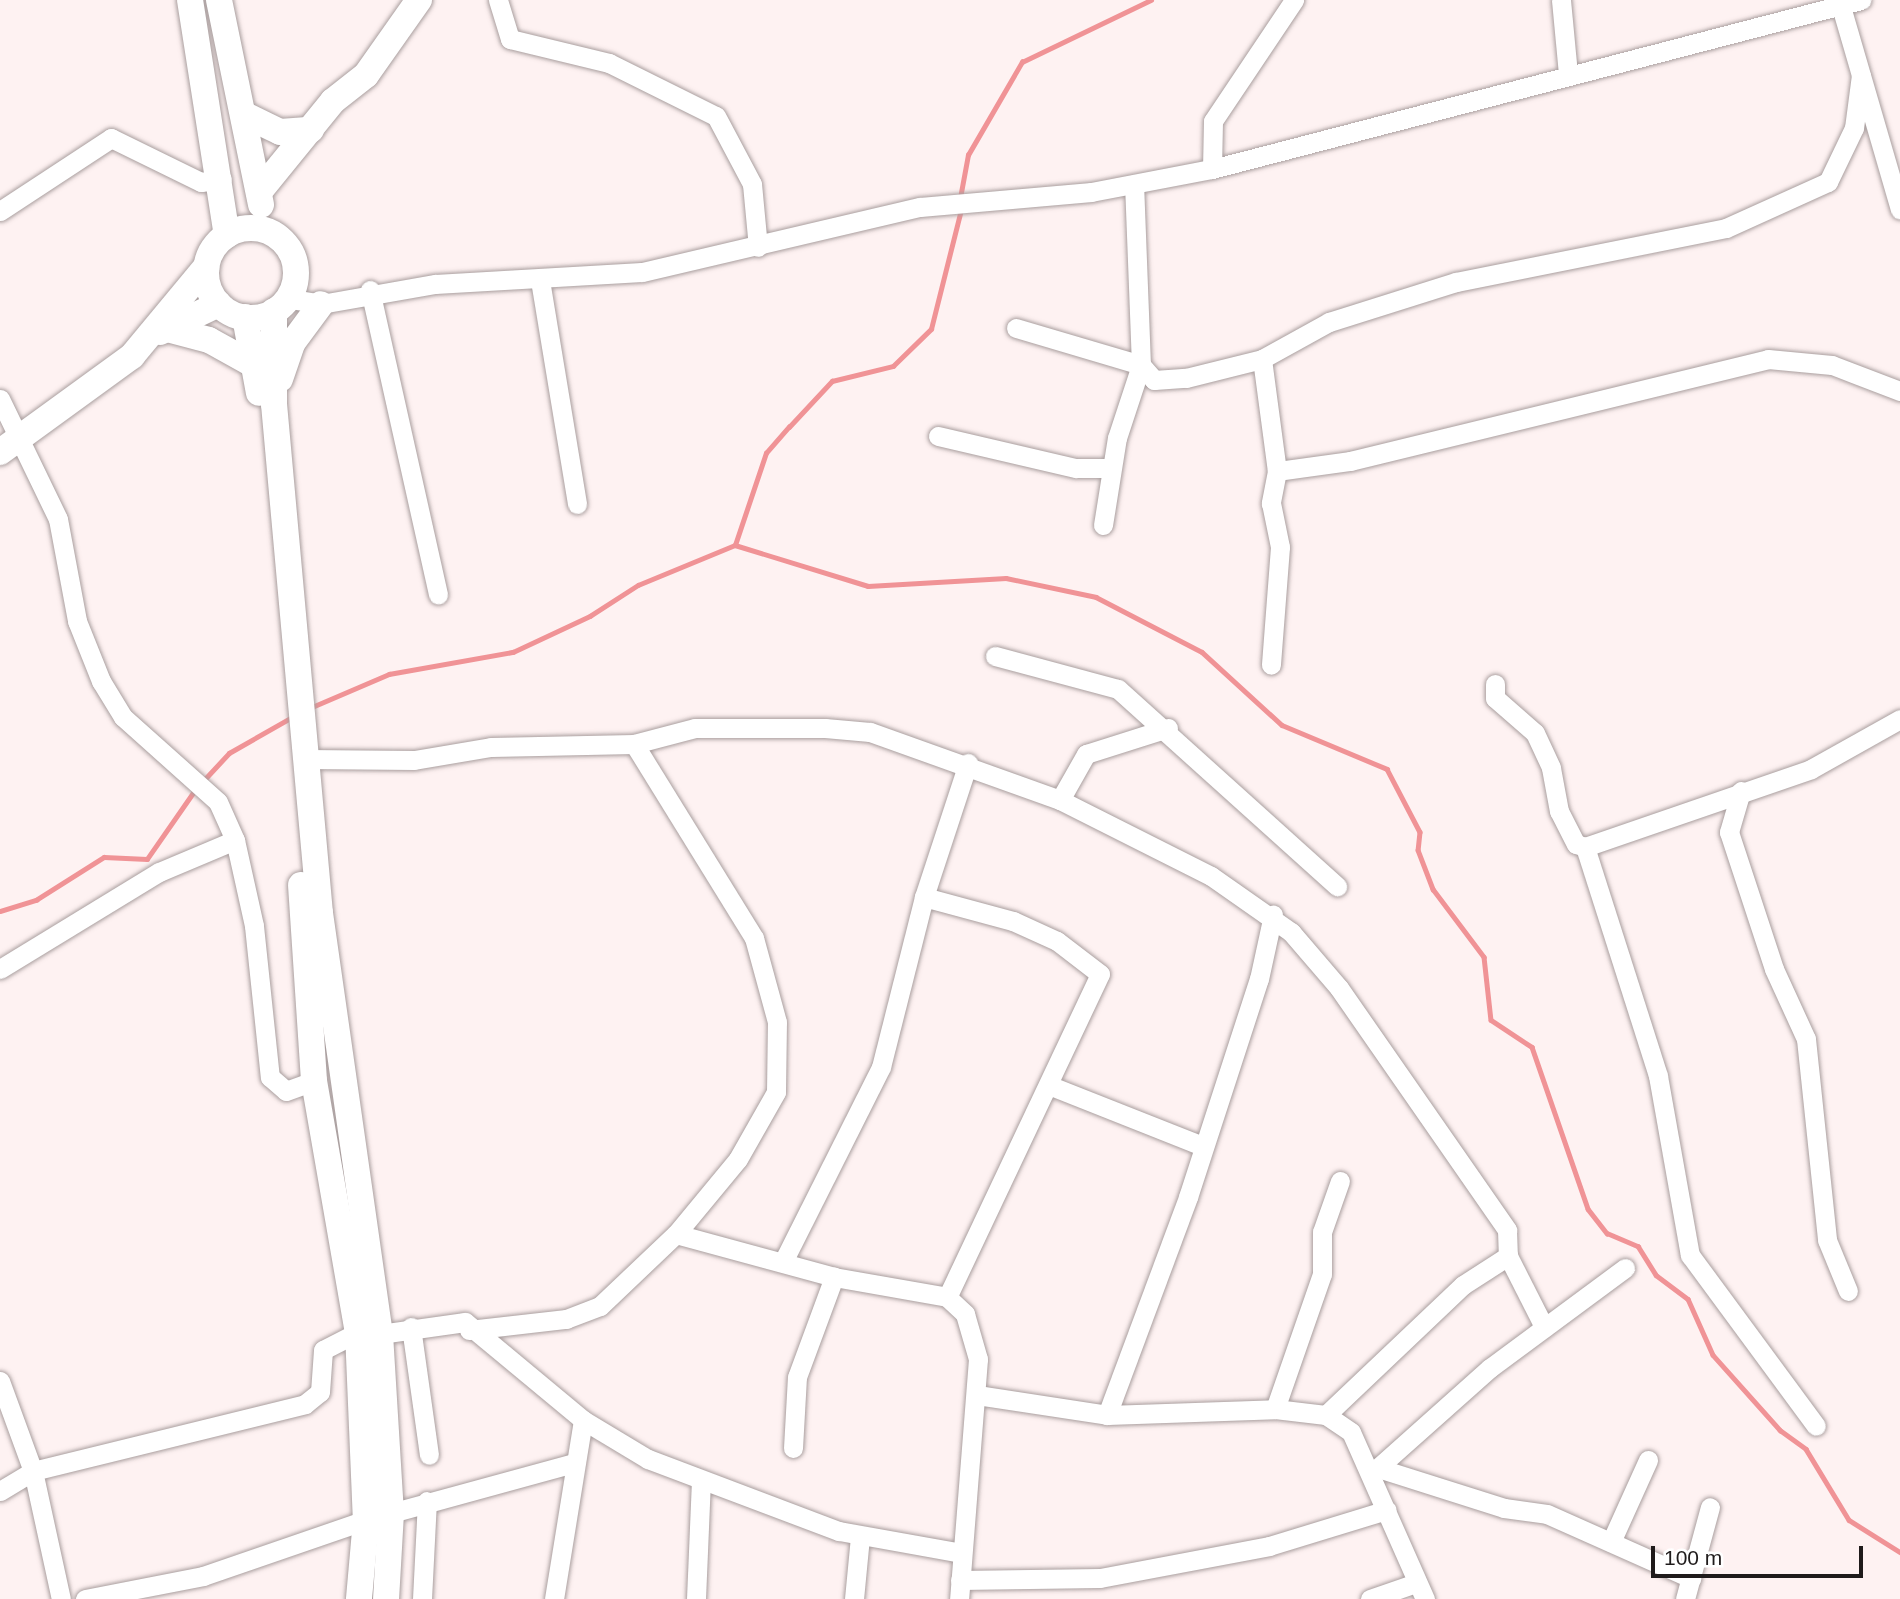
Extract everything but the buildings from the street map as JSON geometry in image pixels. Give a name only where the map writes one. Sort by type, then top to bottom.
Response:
[{"type":"main road","points":[[190,0],[223,182],[226,235]]},
{"type":"main road","points":[[219,0],[262,211],[290,253],[274,404],[301,758],[369,1333],[378,1517],[386,1599]]},
{"type":"main road","points":[[262,211],[311,130],[348,93],[418,0]]},
{"type":"main road","points":[[0,452],[23,438],[161,327],[206,267],[226,235],[262,211],[342,114],[348,93]]},
{"type":"main road","points":[[243,114],[267,128],[311,130]]},
{"type":"main road","points":[[161,327],[223,182]]},
{"type":"main road","points":[[206,267],[219,304],[245,317],[283,305]]},
{"type":"main road","points":[[161,327],[219,304]]},
{"type":"main road","points":[[274,404],[293,342],[321,304]]},
{"type":"main road","points":[[245,317],[256,366],[295,692]]},
{"type":"main road","points":[[161,327],[209,340],[256,366]]},
{"type":"main road","points":[[301,758],[314,1081],[369,1333]]},
{"type":"main road","points":[[359,1599],[378,1517]]},
{"type":"street","points":[[498,0],[510,39],[609,63],[716,116],[752,184],[758,247]]},
{"type":"street","points":[[1212,169],[1213,121],[1294,0]]},
{"type":"street","points":[[1561,0],[1577,72]]},
{"type":"street","points":[[283,305],[321,304],[370,290],[642,272],[920,207],[1134,184],[1212,169],[1840,3],[1861,0]]},
{"type":"street","points":[[1840,3],[1900,209]]},
{"type":"street","points":[[1016,328],[1141,365],[1154,380],[1171,380],[1262,359],[1329,322],[1456,282],[1682,239],[1804,197],[1840,166],[1861,75]]},
{"type":"street","points":[[0,211],[111,138],[201,182],[223,182]]},
{"type":"street","points":[[1103,525],[1111,468],[1141,365],[1134,184]]},
{"type":"street","points":[[540,280],[577,504]]},
{"type":"street","points":[[370,290],[438,594]]},
{"type":"street","points":[[1262,359],[1277,471],[1270,503],[1281,570],[1271,664]]},
{"type":"street","points":[[1277,471],[1350,461],[1768,359],[1832,365],[1900,391]]},
{"type":"street","points":[[0,399],[23,438],[58,519],[77,621],[101,681],[124,717],[218,803],[234,840],[254,926],[270,1077],[286,1091],[314,1081]]},
{"type":"street","points":[[938,436],[1076,468],[1111,468]]},
{"type":"street","points":[[995,656],[1098,680],[1168,728],[1337,886]]},
{"type":"street","points":[[1495,684],[1495,698],[1535,733],[1551,768],[1559,811],[1576,844],[1593,852],[1741,791],[1811,769],[1900,719]]},
{"type":"street","points":[[301,758],[414,760],[491,747],[634,744],[695,728],[825,728],[870,733],[968,763],[1060,800],[1211,876],[1273,915],[1339,988],[1507,1230],[1508,1256],[1544,1326]]},
{"type":"street","points":[[1060,800],[1086,754],[1168,728]]},
{"type":"street","points":[[469,1330],[566,1319],[600,1306],[676,1234],[755,1136],[776,1092],[781,1051],[754,938],[634,744]]},
{"type":"street","points":[[784,1260],[881,1067],[924,897],[968,763]]},
{"type":"street","points":[[1741,791],[1729,832],[1774,968],[1806,1039],[1827,1240],[1848,1291]]},
{"type":"street","points":[[0,969],[159,872],[234,840]]},
{"type":"street","points":[[1593,852],[1619,969],[1658,1076],[1690,1255],[1816,1426]]},
{"type":"street","points":[[924,897],[1013,921],[1098,968],[1100,982],[947,1297]]},
{"type":"street","points":[[1107,1415],[1188,1197],[1200,1145],[1259,979],[1273,915]]},
{"type":"street","points":[[1051,1086],[1200,1145]]},
{"type":"street","points":[[1275,1409],[1322,1273],[1322,1232],[1340,1181]]},
{"type":"street","points":[[676,1234],[784,1260],[834,1277],[947,1297],[965,1314],[974,1337],[977,1395],[969,1430],[959,1589],[1100,1578],[1269,1546],[1387,1510]]},
{"type":"street","points":[[1326,1415],[1463,1285],[1508,1256]]},
{"type":"street","points":[[1375,1470],[1544,1326],[1625,1268]]},
{"type":"street","points":[[793,1448],[797,1377],[834,1277]]},
{"type":"street","points":[[0,1492],[33,1471],[305,1404],[320,1392],[323,1349],[369,1333],[465,1322],[469,1330],[583,1420],[701,1482],[860,1537],[961,1553]]},
{"type":"street","points":[[411,1327],[429,1455]]},
{"type":"street","points":[[0,1381],[33,1471],[61,1599]]},
{"type":"street","points":[[977,1395],[1107,1415],[1275,1409],[1326,1415],[1351,1432],[1375,1470],[1387,1510],[1421,1591],[1370,1599]]},
{"type":"street","points":[[554,1599],[583,1420]]},
{"type":"street","points":[[1611,1542],[1648,1460]]},
{"type":"street","points":[[85,1599],[203,1576],[427,1501],[479,1494],[574,1463]]},
{"type":"street","points":[[1375,1470],[1504,1508],[1547,1514],[1691,1578]]},
{"type":"street","points":[[696,1599],[701,1482]]},
{"type":"street","points":[[422,1599],[427,1501]]},
{"type":"street","points":[[1685,1599],[1710,1507]]},
{"type":"street","points":[[854,1599],[860,1537]]},
{"type":"waterway","points":[[960,198],[968,155],[1022,62],[1151,0]]},
{"type":"waterway","points":[[312,707],[389,674],[513,652],[590,616],[638,585],[735,545],[766,453],[789,427],[832,381],[893,366],[931,329],[961,210]]},
{"type":"waterway","points":[[735,545],[868,586],[1006,578],[1096,597],[1202,652],[1282,725],[1387,769],[1420,832],[1418,850],[1433,889],[1484,957],[1491,1020],[1532,1047],[1588,1209],[1607,1233],[1638,1246],[1656,1275],[1688,1299],[1713,1355],[1780,1430],[1806,1449],[1849,1520],[1900,1552]]},
{"type":"waterway","points":[[203,781],[229,753],[292,717]]},
{"type":"waterway","points":[[0,911],[36,900],[104,857],[147,859],[195,790]]}]
